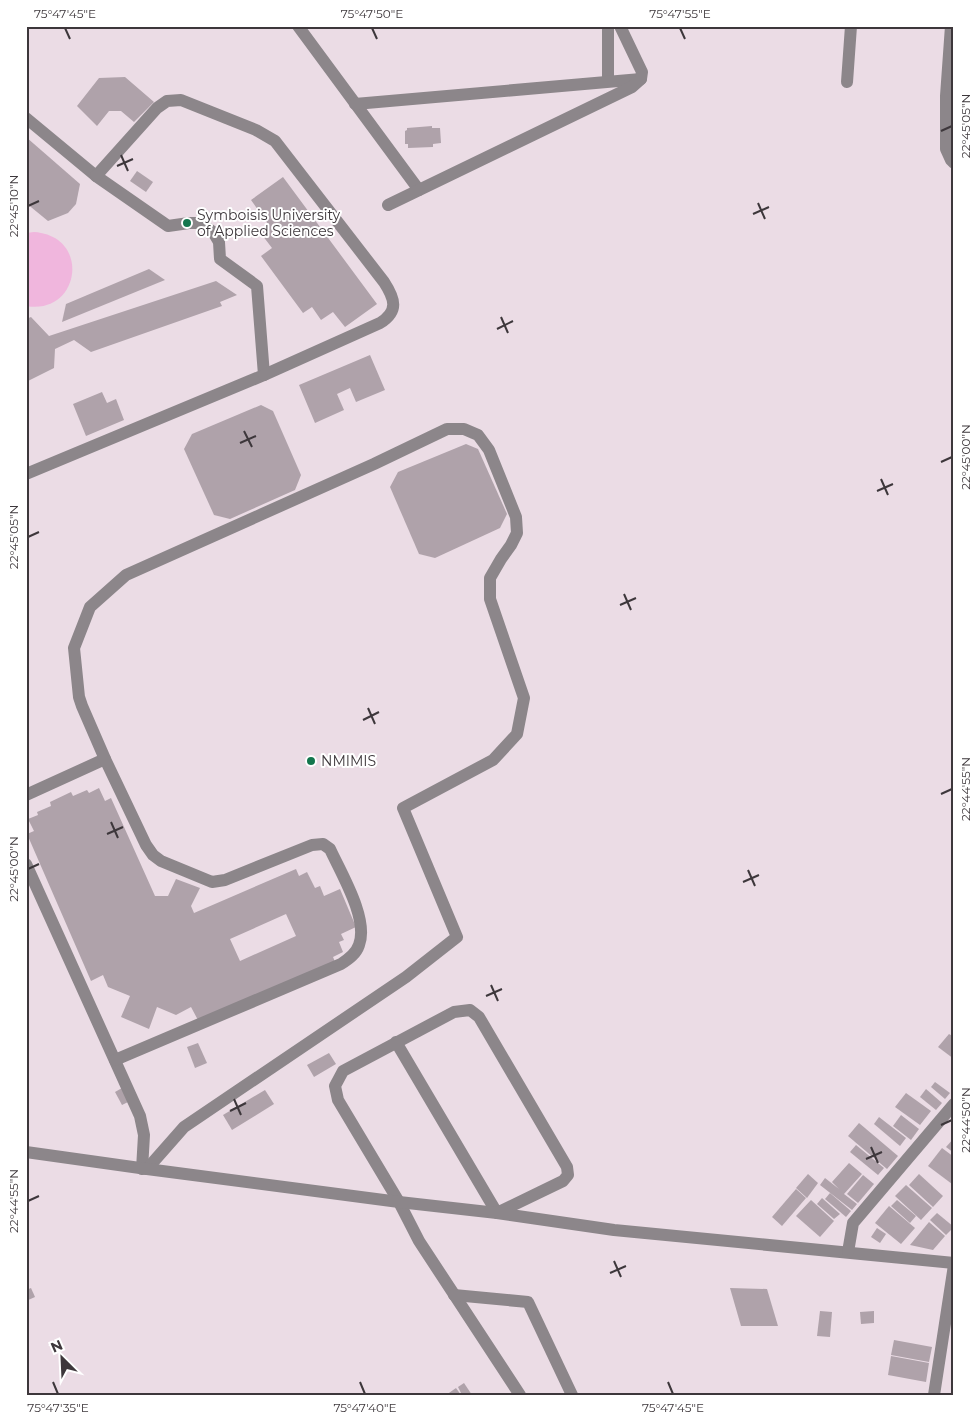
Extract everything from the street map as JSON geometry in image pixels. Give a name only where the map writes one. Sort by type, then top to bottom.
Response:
[{"type":"street","points":[[298,26],[419,190]]},
{"type":"street","points":[[608,26],[608,81]]},
{"type":"street","points":[[388,205],[632,87],[641,79],[642,72],[620,26]]},
{"type":"street","points":[[950,26],[946,96],[946,149],[954,163]]},
{"type":"street","points":[[847,82],[850,28]]},
{"type":"street","points":[[355,104],[641,79]]},
{"type":"street","points":[[26,474],[264,375],[380,323],[389,317],[394,308],[392,295],[384,282],[275,142],[256,130],[181,100],[167,101],[157,108],[96,176]]},
{"type":"street","points":[[26,118],[96,176],[168,226],[201,223],[213,232],[218,242],[220,259],[258,286],[264,375]]},
{"type":"street","points":[[115,1060],[341,964],[352,956],[359,944],[362,931],[356,906],[330,850],[322,844],[312,845],[225,880],[212,882],[161,861],[153,855],[146,845],[105,759],[82,706],[74,648],[90,607],[126,575],[374,464],[447,429],[464,429],[478,435],[489,450],[516,517],[517,532],[490,578],[490,600],[524,698],[517,734],[493,760],[403,808],[457,937],[406,976],[184,1127],[145,1169]]},
{"type":"street","points":[[26,795],[105,759]]},
{"type":"street","points":[[26,864],[140,1116],[143,1127],[145,1169]]},
{"type":"street","points":[[497,1213],[564,1181],[568,1175],[566,1167],[479,1017],[470,1010],[454,1012],[343,1071],[334,1086],[338,1100],[399,1202],[419,1241],[520,1395]]},
{"type":"street","points":[[396,1042],[497,1213]]},
{"type":"street","points":[[848,1252],[853,1223],[954,1104]]},
{"type":"street","points":[[26,1152],[614,1230],[954,1264],[934,1395]]},
{"type":"street","points":[[454,1295],[528,1302],[572,1395]]},
{"type":"shaded area","points":[[34,232],[53,237],[65,247],[71,260],[72,274],[68,288],[58,299],[44,306],[26,306],[26,233]]},
{"type":"building","points":[[125,77],[154,102],[134,122],[121,111],[109,111],[97,126],[77,106],[99,78]]},
{"type":"building","points":[[432,126],[432,128],[440,128],[441,143],[433,144],[433,147],[408,148],[408,144],[405,144],[405,131],[407,128]]},
{"type":"building","points":[[26,137],[80,184],[76,204],[68,213],[48,221],[26,203]]},
{"type":"building","points":[[137,171],[153,182],[146,192],[130,181]]},
{"type":"building","points":[[283,177],[377,304],[345,327],[333,312],[321,320],[312,307],[303,313],[261,256],[272,248],[259,231],[268,224],[251,200]]},
{"type":"building","points":[[149,269],[165,280],[62,322],[66,304]]},
{"type":"building","points":[[216,281],[237,295],[220,302],[222,306],[91,352],[74,340],[55,349],[54,368],[26,382],[26,319],[31,317],[49,336]]},
{"type":"building","points":[[370,355],[385,390],[356,402],[350,388],[337,394],[344,410],[315,423],[299,385]]},
{"type":"building","points":[[102,392],[107,403],[116,399],[124,420],[86,436],[73,404]]},
{"type":"building","points":[[261,405],[273,411],[301,475],[295,490],[230,519],[214,515],[184,449],[192,434]]},
{"type":"building","points":[[466,444],[478,449],[507,514],[500,528],[435,558],[419,554],[390,487],[398,472]]},
{"type":"building","points":[[99,788],[105,801],[111,798],[155,896],[168,896],[176,879],[200,888],[191,906],[194,913],[296,869],[299,876],[307,872],[315,888],[320,886],[324,896],[340,889],[356,927],[341,934],[344,940],[339,942],[343,952],[333,957],[336,964],[199,1022],[191,1007],[176,1015],[157,1007],[149,1029],[121,1017],[130,996],[108,987],[103,975],[91,981],[27,834],[34,831],[28,819],[38,815],[37,812],[51,806],[50,802],[71,792],[73,796],[87,790],[89,793]],"holes":[[[286,914],[296,936],[240,961],[230,939]]]},
{"type":"building","points":[[949,1034],[954,1037],[954,1059],[938,1047]]},
{"type":"building","points":[[198,1043],[207,1063],[195,1068],[187,1047]]},
{"type":"building","points":[[329,1053],[336,1064],[314,1077],[307,1065]]},
{"type":"building","points":[[935,1082],[950,1093],[945,1099],[931,1087]]},
{"type":"building","points":[[122,1088],[128,1102],[122,1105],[115,1092]]},
{"type":"building","points":[[926,1089],[942,1103],[936,1110],[920,1097]]},
{"type":"building","points":[[265,1090],[274,1104],[232,1130],[223,1115]]},
{"type":"building","points":[[906,1093],[931,1111],[920,1125],[895,1107]]},
{"type":"building","points":[[901,1115],[919,1129],[911,1140],[893,1126]]},
{"type":"building","points":[[879,1117],[906,1138],[900,1146],[874,1124]]},
{"type":"building","points":[[859,1123],[898,1156],[887,1169],[848,1136]]},
{"type":"building","points":[[954,1138],[954,1153],[946,1147]]},
{"type":"building","points":[[856,1145],[884,1168],[878,1175],[850,1152]]},
{"type":"building","points":[[942,1148],[954,1157],[954,1183],[952,1184],[928,1166]]},
{"type":"building","points":[[849,1163],[862,1174],[844,1194],[857,1204],[852,1210],[820,1185],[825,1178],[839,1189],[832,1182]]},
{"type":"building","points":[[808,1174],[818,1183],[807,1198],[796,1188]]},
{"type":"building","points":[[919,1174],[943,1196],[933,1207],[909,1185]]},
{"type":"building","points":[[863,1175],[874,1184],[858,1203],[847,1194]]},
{"type":"building","points":[[906,1185],[932,1208],[921,1220],[895,1196]]},
{"type":"building","points":[[796,1189],[806,1198],[782,1226],[772,1217]]},
{"type":"building","points":[[830,1193],[851,1211],[846,1217],[825,1199]]},
{"type":"building","points":[[822,1198],[840,1214],[834,1219],[817,1204]]},
{"type":"building","points":[[811,1200],[834,1221],[820,1237],[796,1216]]},
{"type":"building","points":[[897,1200],[916,1216],[910,1223],[891,1206]]},
{"type":"building","points":[[889,1206],[915,1228],[901,1244],[875,1223]]},
{"type":"building","points":[[937,1213],[954,1227],[946,1235],[930,1220]]},
{"type":"building","points":[[929,1222],[945,1236],[933,1250],[910,1245]]},
{"type":"building","points":[[877,1228],[886,1234],[880,1243],[871,1237]]},
{"type":"building","points":[[31,1288],[35,1297],[26,1301],[26,1290]]},
{"type":"building","points":[[730,1288],[767,1289],[778,1326],[741,1326]]},
{"type":"building","points":[[820,1311],[832,1312],[830,1337],[817,1336]]},
{"type":"building","points":[[874,1311],[874,1323],[861,1324],[860,1312]]},
{"type":"building","points":[[894,1340],[932,1347],[929,1362],[891,1355]]},
{"type":"building","points":[[891,1356],[929,1363],[926,1382],[888,1375]]},
{"type":"building","points":[[464,1383],[472,1395],[462,1395],[458,1387]]},
{"type":"building","points":[[456,1388],[461,1395],[446,1395]]},
{"type":"place","name":"Symboisis University of Applied Sciences","points":[[187,223]]},
{"type":"place","name":"NMIMIS","points":[[311,761]]}]
